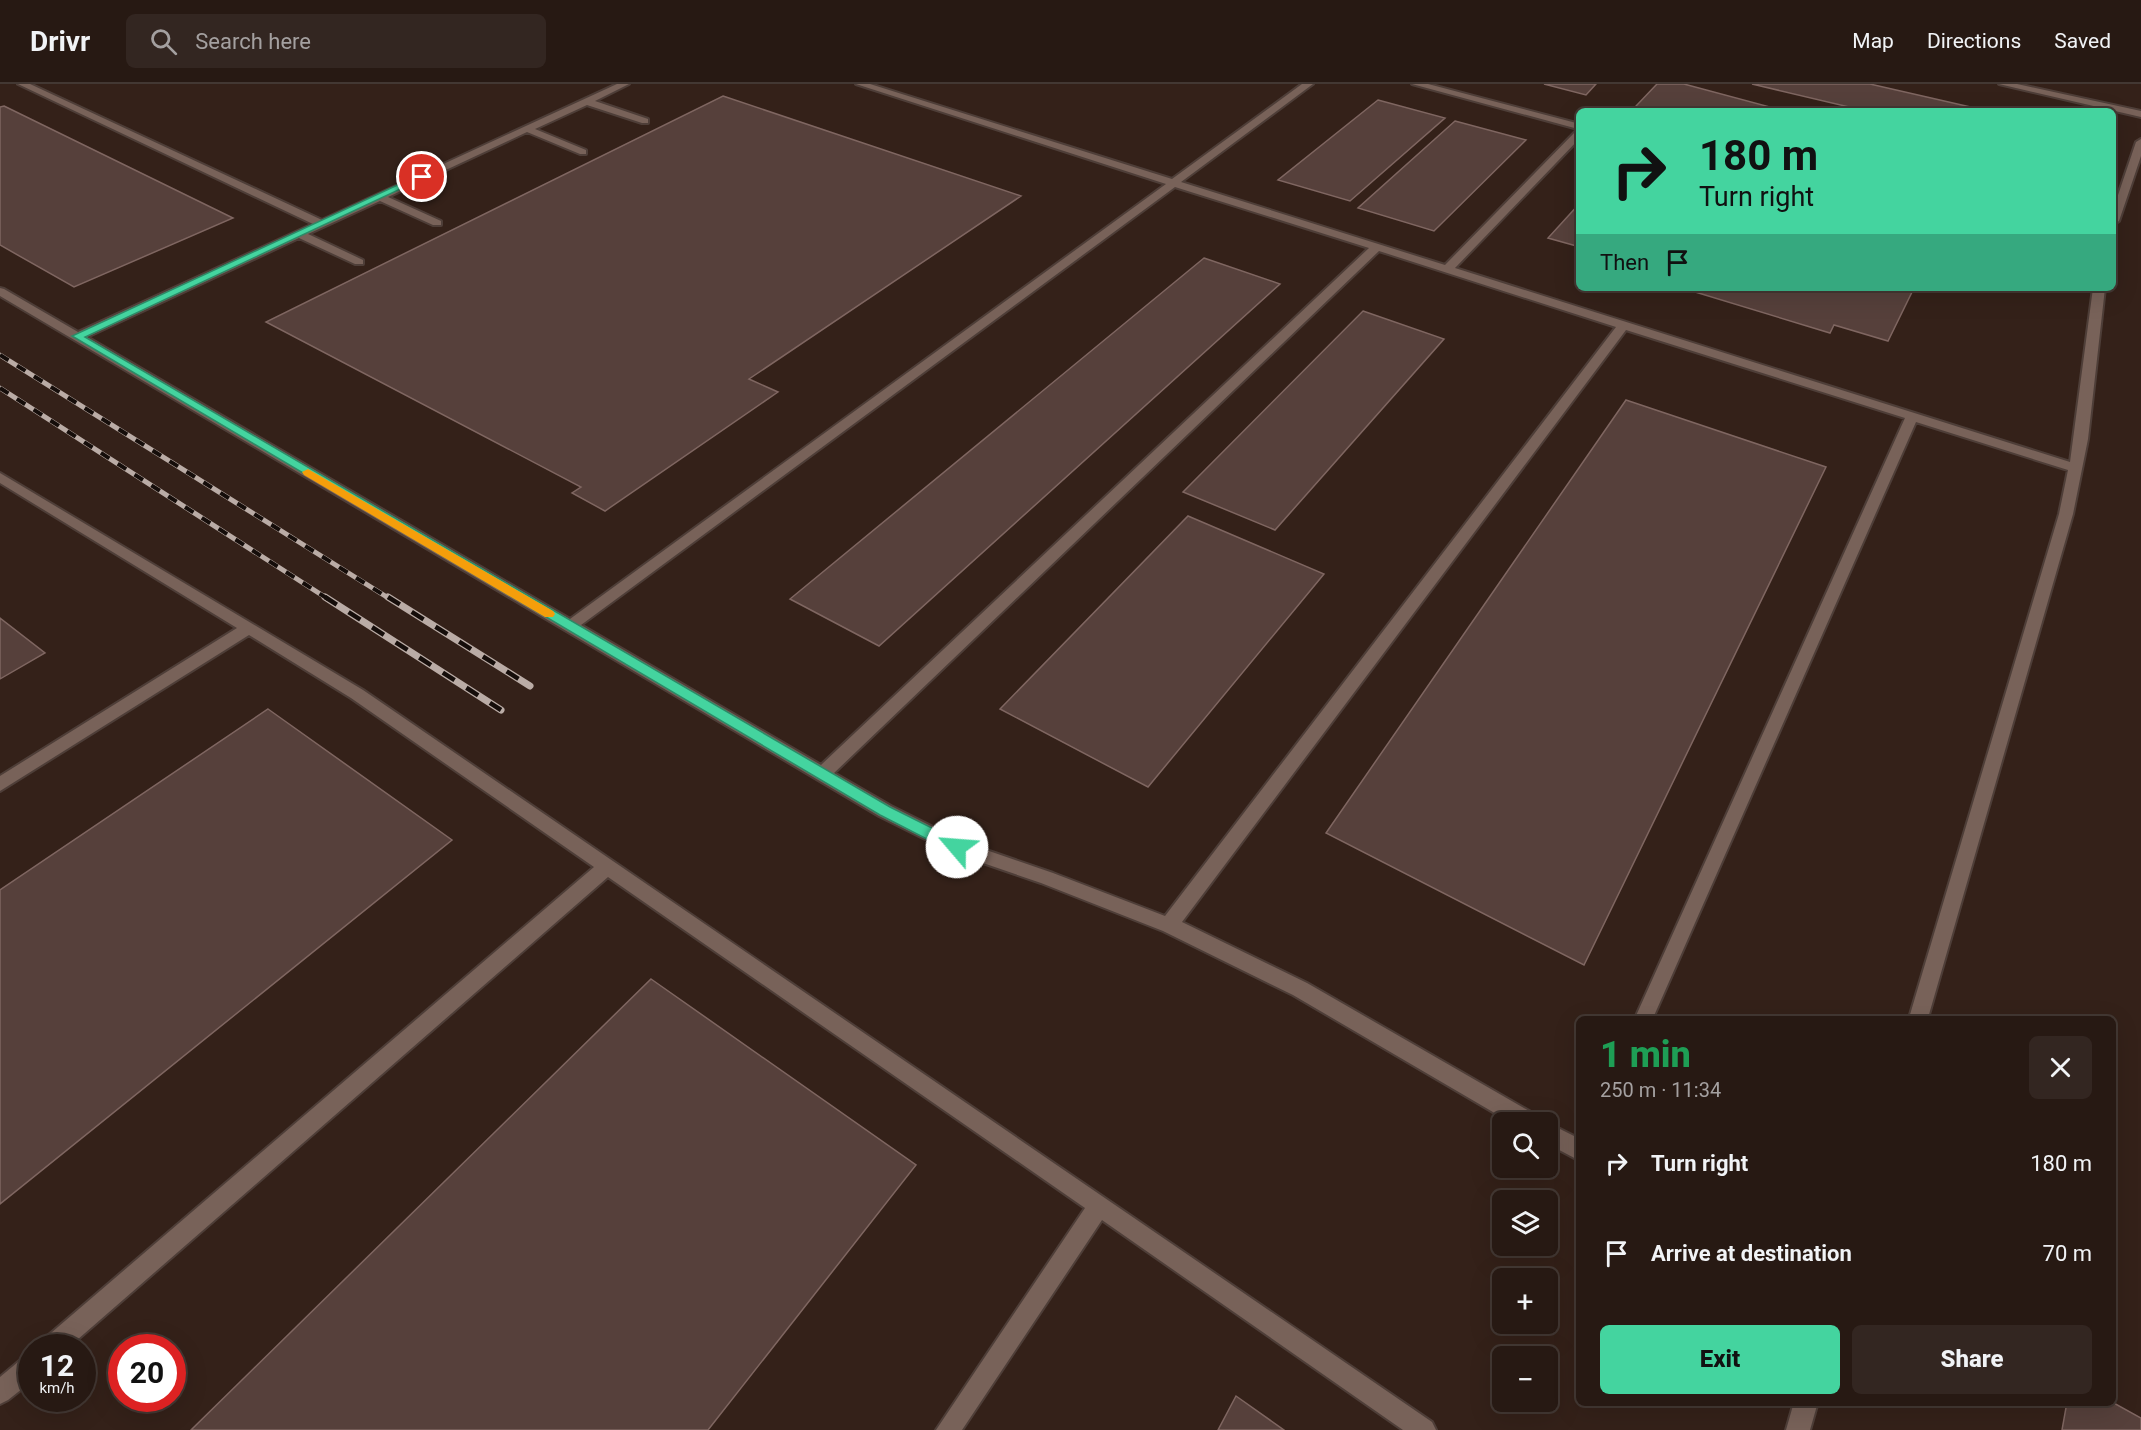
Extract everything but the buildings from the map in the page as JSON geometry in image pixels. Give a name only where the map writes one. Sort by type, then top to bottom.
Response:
[{"type":"lane","points":[[23,84],[322,224]]},
{"type":"lane","points":[[77,336],[624,84]]},
{"type":"lane","points":[[861,84],[2075,468]]},
{"type":"lane","points":[[570,626],[1308,84]]},
{"type":"lane","points":[[1418,84],[1576,126]]},
{"type":"lane","points":[[2004,84],[2114,108]]},
{"type":"lane","points":[[586,101],[645,122]]},
{"type":"lane","points":[[2116,109],[2141,114]]},
{"type":"lane","points":[[527,129],[584,152]]},
{"type":"lane","points":[[1447,270],[1576,136]]},
{"type":"lane","points":[[2116,215],[2141,142]]},
{"type":"lane","points":[[380,196],[437,223]]},
{"type":"lane","points":[[299,234],[359,262]]},
{"type":"lane","points":[[822,774],[1377,247]]},
{"type":"lane","points":[[0,291],[885,811],[957,847],[1168,925],[1300,989],[1512,1112]]},
{"type":"lane","points":[[1920,1016],[2066,514],[2081,439],[2099,291]]},
{"type":"lane","points":[[1168,925],[1623,325]]},
{"type":"lane","points":[[1645,1016],[1912,417]]},
{"type":"lane","points":[[0,477],[357,694],[1424,1430]]},
{"type":"lane","points":[[0,784],[249,628]]},
{"type":"lane","points":[[67,1334],[607,867]]},
{"type":"lane","points":[[1558,1139],[1576,1149]]},
{"type":"lane","points":[[948,1430],[1099,1206]]},
{"type":"lane","points":[[0,1392],[18,1377]]},
{"type":"lane","points":[[1798,1430],[1805,1406]]},
{"type":"railway","points":[[0,355],[390,599]]},
{"type":"railway","points":[[0,388],[328,599]]},
{"type":"railway","points":[[325,597],[501,710]]},
{"type":"railway","points":[[388,597],[530,686]]},
{"type":"slow traffic","points":[[308,472],[549,614]]},
{"type":"route","points":[[422,177],[77,336],[885,811],[957,847]]}]
